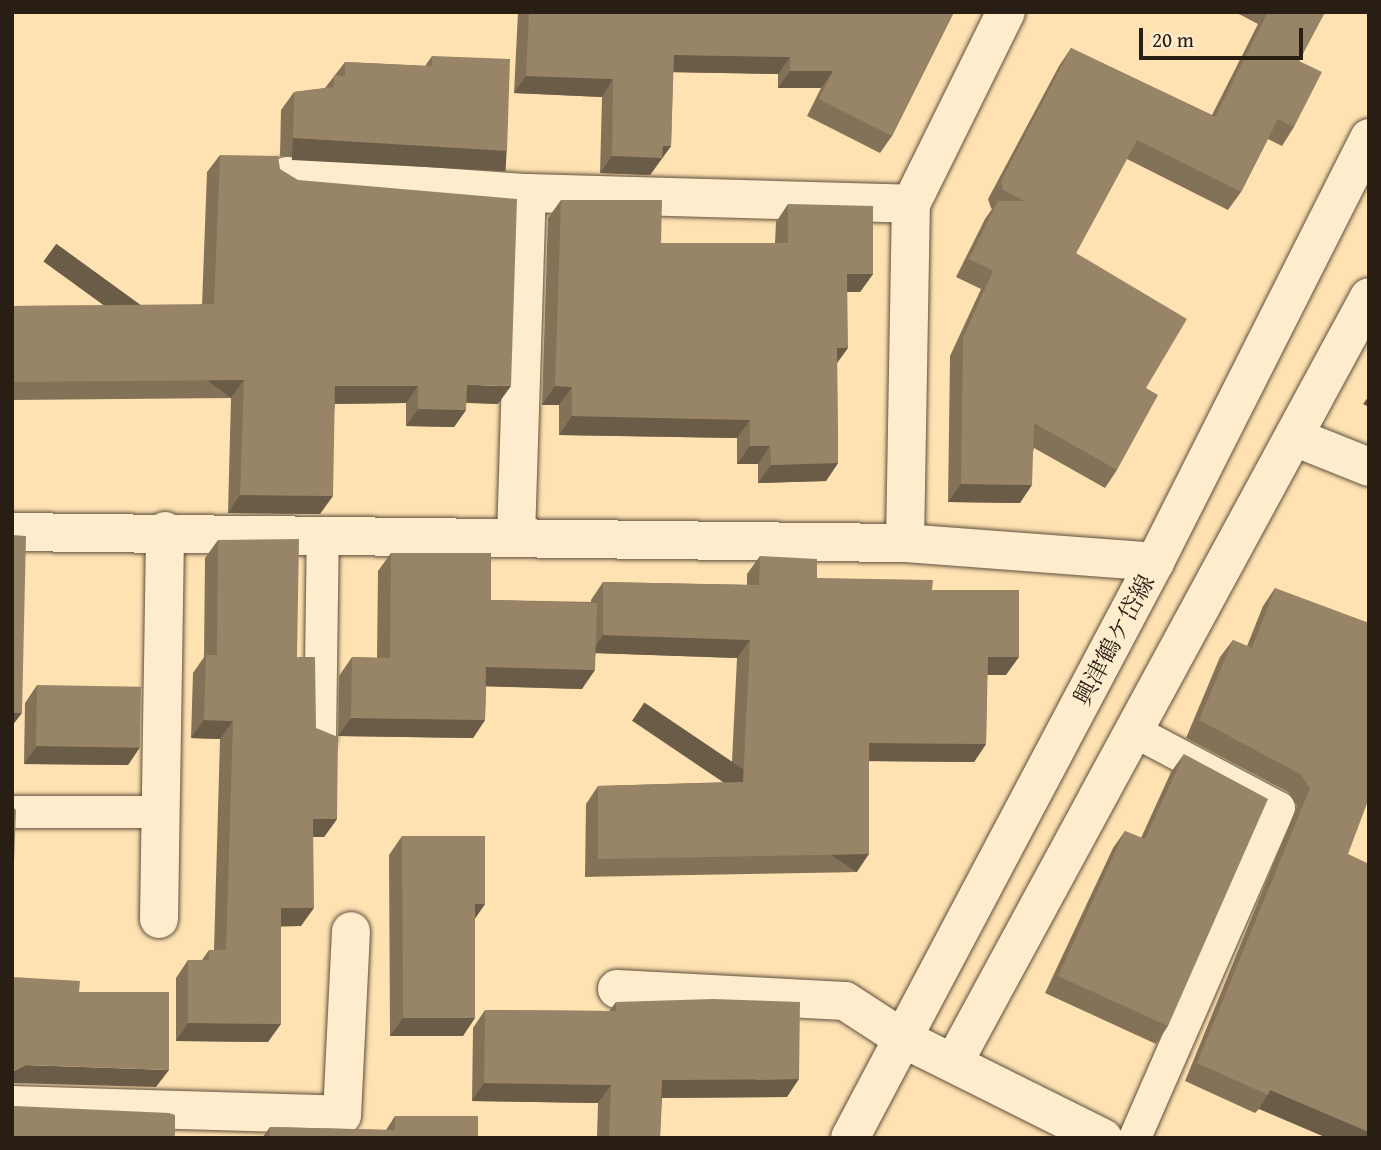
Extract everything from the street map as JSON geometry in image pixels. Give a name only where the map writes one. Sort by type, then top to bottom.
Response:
[{"type":"street","points":[[905,543],[911,204],[1006,12]]},
{"type":"street","name":"興津鶴ケ岱線","points":[[850,1138],[1155,562],[1369,138]]},
{"type":"street","points":[[287,176],[527,193],[911,204]]},
{"type":"street","points":[[516,537],[527,193]]},
{"type":"street","points":[[954,1062],[1369,297]]},
{"type":"street","points":[[1294,437],[1369,467]]},
{"type":"street","points":[[12,532],[165,531],[905,543],[1155,562]]},
{"type":"street","points":[[159,919],[158,811],[165,531]]},
{"type":"street","points":[[12,1105],[342,1115],[351,931]]},
{"type":"street","points":[[617,989],[845,1001],[902,1038],[1103,1138]]},
{"type":"lane","points":[[320,738],[323,534]]},
{"type":"lane","points":[[1134,731],[1279,808],[1135,1138]]},
{"type":"lane","points":[[12,811],[158,811]]},
{"type":"building","points":[[529,12],[954,12],[892,136],[819,99],[833,71],[790,71],[790,57],[674,55],[671,146],[663,146],[662,158],[612,156],[613,79],[526,76]]},
{"type":"building","points":[[1268,12],[1325,12],[1299,61],[1322,72],[1294,127],[1278,119],[1241,192],[1137,140],[1076,253],[1187,319],[1146,388],[1158,395],[1117,470],[1034,423],[1032,485],[961,484],[963,338],[993,271],[969,259],[998,201],[1025,201],[1003,190],[1001,181],[1071,48],[1215,117]]},
{"type":"building","points":[[432,56],[510,59],[507,151],[293,138],[294,92],[334,87],[334,75],[345,76],[345,62],[432,66]]},
{"type":"building","points":[[220,155],[278,156],[280,169],[298,180],[517,199],[511,386],[467,385],[466,410],[418,409],[418,386],[335,386],[333,496],[240,495],[244,380],[12,382],[12,306],[214,304]]},
{"type":"building","points":[[561,200],[662,200],[661,243],[788,243],[788,204],[873,206],[873,274],[847,274],[848,348],[837,348],[838,463],[771,465],[770,446],[750,446],[750,420],[572,416],[572,387],[555,386]]},
{"type":"building","points":[[12,535],[26,536],[22,713],[12,713]]},
{"type":"building","points":[[299,539],[297,657],[315,657],[316,728],[338,737],[337,819],[313,819],[314,908],[281,908],[281,1024],[188,1023],[188,960],[209,960],[209,950],[226,950],[233,721],[204,720],[206,655],[217,655],[218,540]]},
{"type":"building","points":[[391,553],[491,553],[491,600],[597,603],[595,670],[486,667],[485,720],[351,718],[352,657],[390,658]]},
{"type":"building","points":[[760,556],[817,559],[817,578],[933,580],[932,590],[1019,590],[1019,657],[988,657],[986,744],[869,743],[869,854],[598,859],[598,786],[743,782],[750,640],[603,635],[603,582],[759,585]]},
{"type":"building","points":[[1275,588],[1369,623],[1369,798],[1348,854],[1369,864],[1369,1132],[1270,1090],[1268,1095],[1197,1063],[1310,788],[1300,774],[1199,720],[1233,640],[1252,648]]},
{"type":"building","points":[[37,685],[141,687],[140,748],[36,746]]},
{"type":"building","points":[[1184,754],[1268,799],[1168,1026],[1058,976],[1125,831],[1145,839]]},
{"type":"building","points":[[12,806],[16,810],[14,862],[12,862]]},
{"type":"building","points":[[402,836],[485,836],[485,904],[475,904],[475,1018],[403,1018]]},
{"type":"building","points":[[12,977],[80,981],[79,992],[169,992],[169,1070],[25,1065],[12,1072]]},
{"type":"building","points":[[713,999],[800,1002],[799,1079],[662,1080],[660,1138],[609,1138],[611,1085],[484,1083],[485,1010],[616,1011],[616,1002]]},
{"type":"building","points":[[12,1103],[14,1106],[169,1113],[175,1115],[175,1137],[209,1138],[12,1138]]},
{"type":"building","points":[[395,1116],[478,1116],[478,1138],[270,1138],[270,1127],[395,1130]]}]
